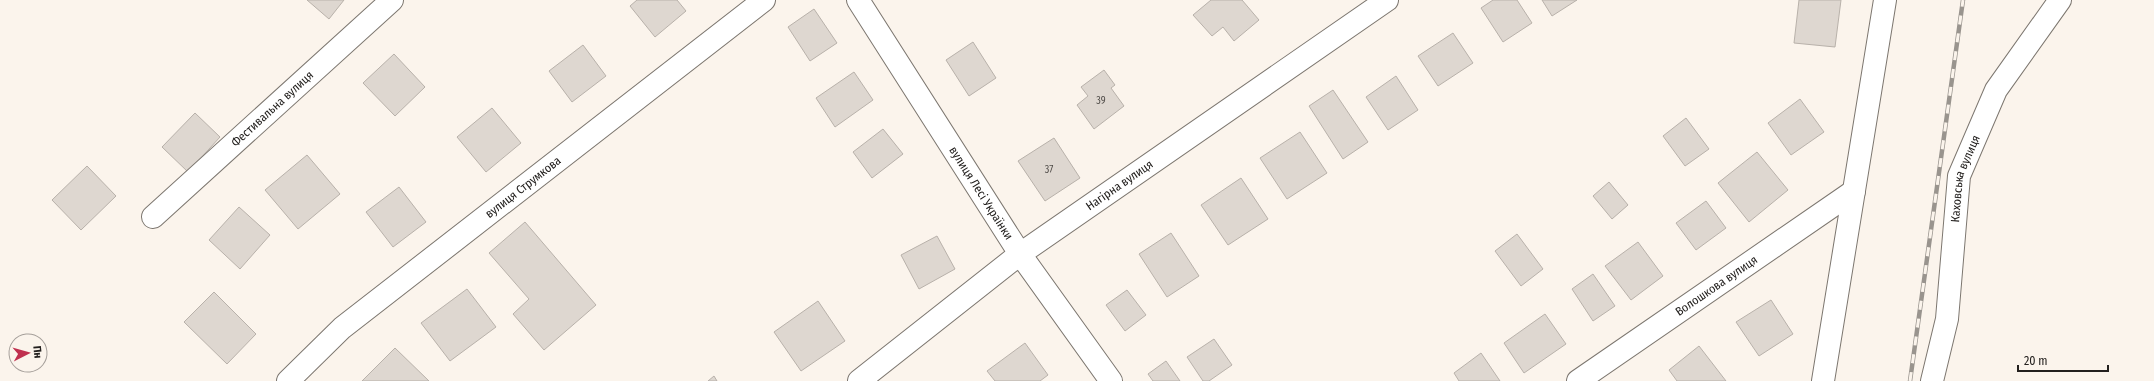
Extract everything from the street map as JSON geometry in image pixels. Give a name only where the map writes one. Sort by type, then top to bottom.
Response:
[{"type":"street","name":"Фестивальна вулиця","points":[[153,217],[392,0]]},
{"type":"street","name":"вулиця Струмкова","points":[[288,381],[342,328],[764,0]]},
{"type":"street","name":"вулиця Лесі Українки","points":[[858,0],[1020,254],[1111,381]]},
{"type":"street","name":"Нагірна вулиця","points":[[860,381],[1020,254],[1387,0]]},
{"type":"street","points":[[1823,381],[1885,0]]},
{"type":"street","name":"Каховська вулиця","points":[[1932,381],[1947,319],[1959,176],[1996,90],[2060,0]]},
{"type":"street","name":"Волошкова вулиця","points":[[1578,381],[1854,191]]},
{"type":"building","points":[[307,0],[344,0],[329,19]]},
{"type":"building","points":[[637,0],[677,0],[686,11],[655,37],[630,6]]},
{"type":"building","points":[[1211,0],[1242,0],[1259,20],[1234,41],[1223,27],[1212,36],[1193,15]]},
{"type":"building","points":[[1493,0],[1517,0],[1532,23],[1503,42],[1481,8]]},
{"type":"building","points":[[1542,0],[1577,0],[1552,16]]},
{"type":"building","points":[[1799,0],[1841,0],[1835,47],[1794,43]]},
{"type":"building","points":[[814,9],[837,43],[810,61],[788,27]]},
{"type":"building","points":[[1453,33],[1473,63],[1438,86],[1418,56]]},
{"type":"building","points":[[973,42],[996,78],[969,96],[946,60]]},
{"type":"building","points":[[583,45],[606,76],[572,102],[549,71]]},
{"type":"building","points":[[394,54],[425,87],[395,116],[363,83]]},
{"type":"building","points":[[1104,70],[1115,85],[1111,88],[1124,106],[1094,129],[1077,105],[1088,96],[1081,87]]},
{"type":"building","points":[[854,72],[873,100],[835,127],[816,98]]},
{"type":"building","points":[[1396,76],[1418,110],[1388,130],[1366,97]]},
{"type":"building","points":[[1333,90],[1368,142],[1343,159],[1309,106]]},
{"type":"building","points":[[1800,99],[1824,132],[1791,155],[1768,123]]},
{"type":"building","points":[[492,108],[521,143],[486,172],[457,137]]},
{"type":"building","points":[[195,113],[220,137],[188,172],[162,147]]},
{"type":"building","points":[[1686,118],[1709,149],[1685,166],[1663,136]]},
{"type":"building","points":[[883,129],[903,154],[872,178],[853,152]]},
{"type":"building","points":[[1300,132],[1327,173],[1287,199],[1260,158]]},
{"type":"building","points":[[1054,138],[1080,178],[1045,201],[1018,161]]},
{"type":"building","points":[[1757,152],[1788,190],[1749,222],[1718,183]]},
{"type":"building","points":[[307,155],[340,194],[298,229],[265,190]]},
{"type":"building","points":[[87,166],[116,196],[81,230],[52,200]]},
{"type":"building","points":[[1241,178],[1268,219],[1228,245],[1201,205]]},
{"type":"building","points":[[1609,182],[1628,205],[1612,219],[1593,196]]},
{"type":"building","points":[[399,187],[426,222],[393,247],[366,212]]},
{"type":"building","points":[[1706,201],[1726,228],[1696,250],[1676,223]]},
{"type":"building","points":[[239,207],[270,235],[240,269],[209,240]]},
{"type":"building","points":[[525,222],[596,305],[544,350],[513,314],[529,299],[489,253]]},
{"type":"building","points":[[1171,233],[1199,276],[1167,297],[1139,254]]},
{"type":"building","points":[[1517,234],[1543,269],[1521,286],[1495,251]]},
{"type":"building","points":[[937,236],[955,269],[919,289],[901,255]]},
{"type":"building","points":[[1638,242],[1663,276],[1631,300],[1605,266]]},
{"type":"building","points":[[1593,274],[1615,306],[1593,321],[1572,289]]},
{"type":"building","points":[[467,289],[496,327],[450,361],[421,323]]},
{"type":"building","points":[[1127,290],[1146,315],[1125,331],[1106,305]]},
{"type":"building","points":[[214,292],[256,334],[227,364],[184,322]]},
{"type":"building","points":[[1771,300],[1793,334],[1759,356],[1736,322]]},
{"type":"building","points":[[818,301],[845,341],[801,371],[774,332]]},
{"type":"building","points":[[1545,314],[1566,344],[1524,373],[1504,343]]},
{"type":"building","points":[[1214,339],[1232,365],[1209,381],[1203,381],[1187,357]]},
{"type":"building","points":[[1025,343],[1048,375],[1040,381],[995,381],[987,371]]},
{"type":"building","points":[[1699,346],[1726,381],[1677,381],[1669,370]]},
{"type":"building","points":[[395,348],[429,381],[362,381]]},
{"type":"building","points":[[1481,353],[1500,381],[1459,381],[1454,373]]},
{"type":"building","points":[[1166,361],[1180,381],[1153,381],[1148,374]]},
{"type":"building","points":[[714,376],[717,381],[708,381]]},
{"type":"railway","points":[[1910,381],[1963,0]]}]
